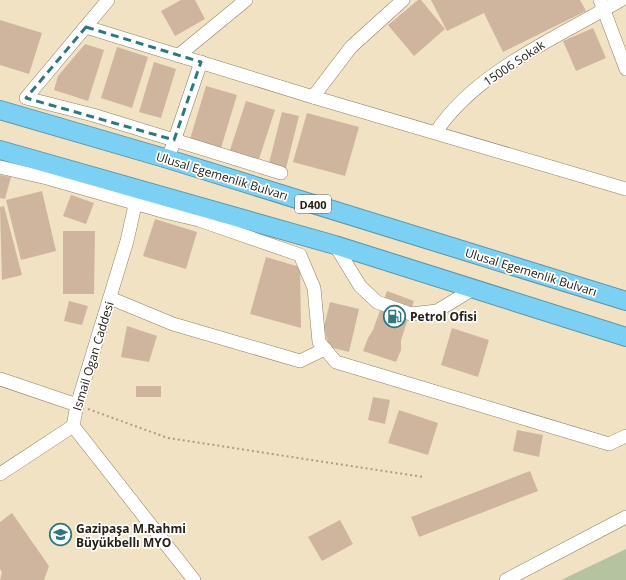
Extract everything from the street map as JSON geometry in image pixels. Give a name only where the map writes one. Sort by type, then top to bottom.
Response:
[{"type":"highway","name":"Ulusal Egemenlik Bulvarı","points":[[0,110],[168,159],[626,301]]},
{"type":"highway","points":[[0,150],[136,197],[335,245],[626,338]]},
{"type":"street","points":[[108,0],[26,98],[93,115],[281,173]]},
{"type":"street","points":[[179,55],[246,0]]},
{"type":"street","points":[[313,97],[351,47],[403,0]]},
{"type":"street","name":"15006 Sokak","points":[[436,132],[453,108],[492,76],[602,5],[621,0]]},
{"type":"street","points":[[602,5],[626,69]]},
{"type":"street","points":[[86,27],[313,97],[626,189]]},
{"type":"street","points":[[168,159],[201,62]]},
{"type":"street","points":[[0,167],[136,197],[300,255],[314,288],[319,342],[336,362],[609,444],[626,436]]},
{"type":"street","name":"Ismail Ogan Caddesi","points":[[136,197],[127,241],[77,405],[73,426],[194,580]]},
{"type":"street","points":[[335,245],[360,286],[377,302],[411,314],[437,311],[473,289]]},
{"type":"street","points":[[110,298],[173,324],[300,361],[325,349]]},
{"type":"street","points":[[0,379],[77,405]]},
{"type":"street","points":[[0,474],[73,426]]},
{"type":"street","points":[[506,580],[626,517]]},
{"type":"path","points":[[77,405],[168,438],[423,477]]},
{"type":"highlighted area","points":[[86,27],[201,62],[174,140],[26,98]]},
{"type":"green space","points":[[626,549],[626,580],[561,580]]},
{"type":"building","points":[[181,0],[195,0],[205,19],[175,36],[161,11]]},
{"type":"building","points":[[418,0],[421,0],[445,29],[414,56],[388,25]]},
{"type":"building","points":[[431,0],[580,0],[586,11],[503,52],[484,13],[447,31]]},
{"type":"building","points":[[0,20],[42,33],[29,74],[0,65]]},
{"type":"building","points":[[593,28],[606,58],[576,71],[563,41]]},
{"type":"building","points":[[85,44],[104,50],[88,101],[54,90],[58,76]]},
{"type":"building","points":[[117,47],[148,57],[132,108],[101,98]]},
{"type":"building","points":[[154,62],[176,69],[161,118],[139,112]]},
{"type":"building","points":[[206,86],[237,95],[221,148],[190,139]]},
{"type":"building","points":[[246,101],[275,110],[258,162],[229,153]]},
{"type":"building","points":[[282,112],[299,116],[286,168],[269,163]]},
{"type":"building","points":[[307,113],[359,127],[345,176],[293,162]]},
{"type":"building","points":[[0,175],[11,177],[5,199],[0,198]]},
{"type":"building","points":[[42,191],[56,251],[21,260],[6,200]]},
{"type":"building","points":[[71,195],[94,203],[86,224],[63,216]]},
{"type":"building","points":[[4,206],[22,275],[2,280],[0,207]]},
{"type":"building","points":[[155,219],[197,232],[186,269],[143,256]]},
{"type":"building","points":[[63,231],[95,231],[94,294],[63,294]]},
{"type":"building","points":[[266,257],[300,267],[301,328],[250,314]]},
{"type":"building","name":"Petrol Ofisi","points":[[387,291],[414,301],[401,340],[401,350],[396,362],[363,351],[373,330]]},
{"type":"building","points":[[69,301],[88,306],[82,325],[64,321]]},
{"type":"building","points":[[330,302],[359,309],[349,352],[329,347],[324,327]]},
{"type":"building","points":[[127,326],[157,336],[149,362],[121,357]]},
{"type":"building","points":[[452,328],[489,340],[478,377],[441,365]]},
{"type":"building","points":[[136,386],[161,386],[161,397],[136,397]]},
{"type":"building","points":[[373,397],[390,400],[385,424],[368,420]]},
{"type":"building","points":[[399,410],[438,423],[428,455],[388,443]]},
{"type":"building","points":[[517,430],[543,435],[539,457],[513,451]]},
{"type":"building","points":[[530,471],[538,491],[419,537],[411,517]]},
{"type":"building","name":"Gazipaşa M.Rahmi Büyükbellı MYO","points":[[12,513],[49,566],[44,580],[0,580],[2,572],[0,569],[0,522]]},
{"type":"building","points":[[340,520],[353,544],[322,561],[308,537]]},
{"type":"place","name":"Petrol Ofisi","points":[[394,316]]},
{"type":"place","name":"Gazipaşa M.Rahmi Büyükbellı MYO","points":[[61,535]]}]
